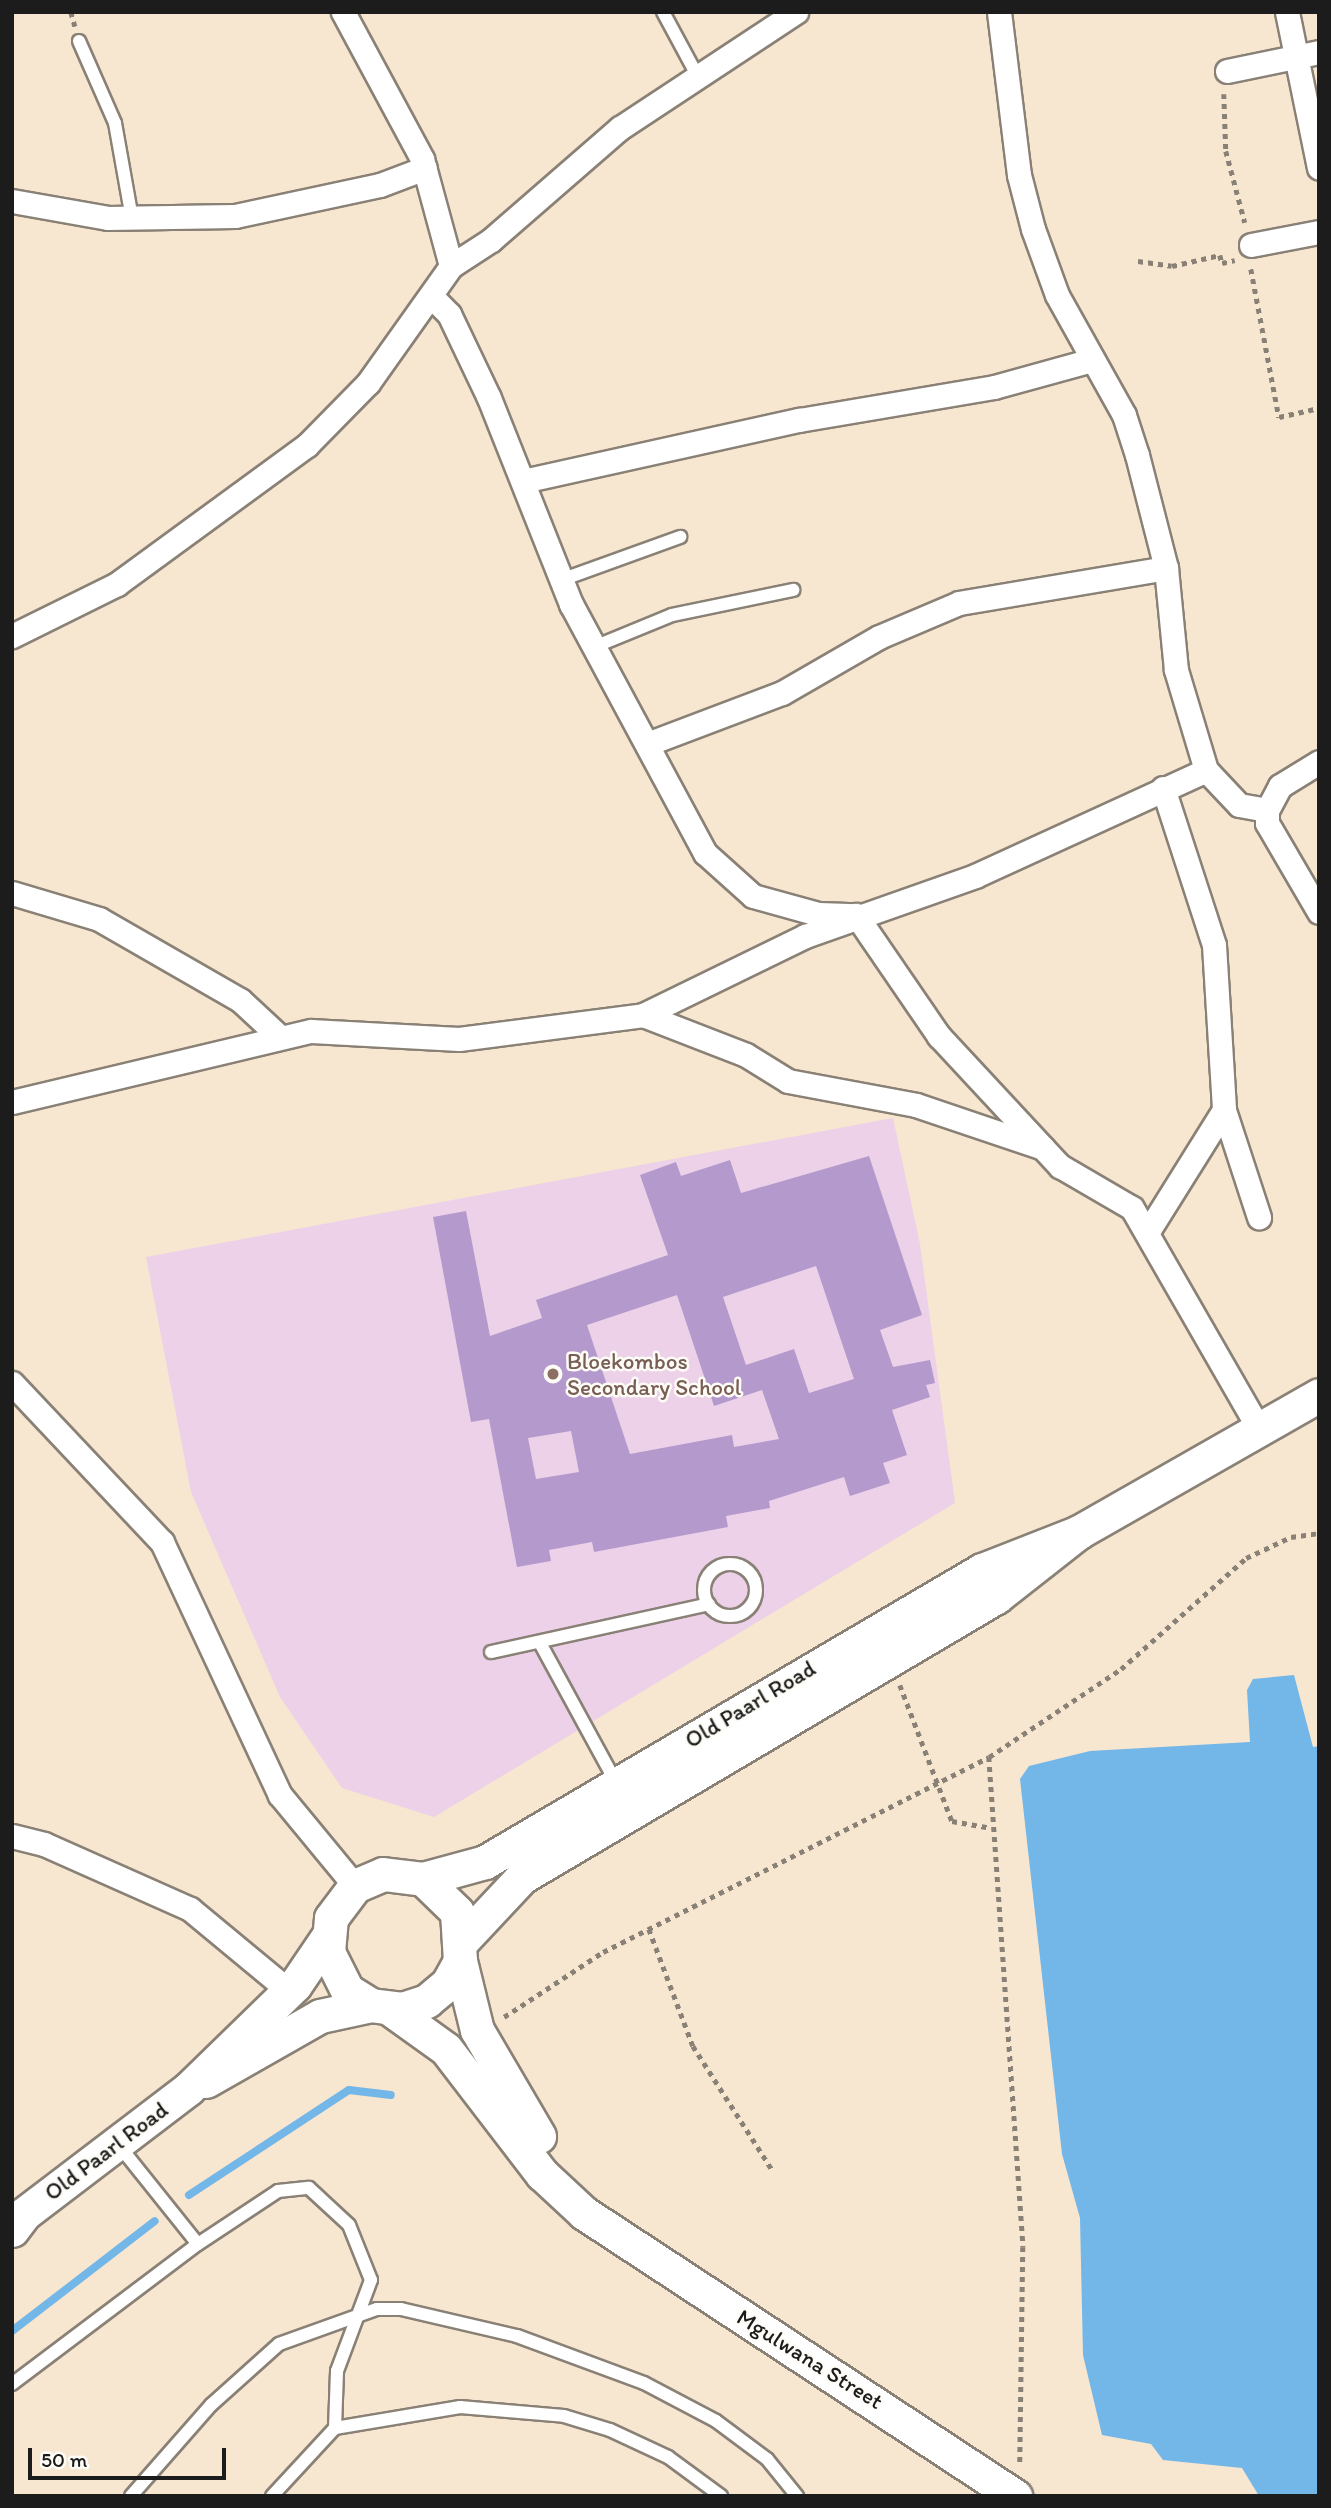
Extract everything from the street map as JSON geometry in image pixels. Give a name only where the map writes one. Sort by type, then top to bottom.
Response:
[{"type":"main road","name":"Old Paarl Road","points":[[16,2221],[188,2089],[289,1991],[327,1938],[335,1909],[355,1885],[393,1873],[423,1879],[485,1862],[624,1795],[996,1597],[1079,1532],[1319,1395]]},
{"type":"main road","name":"Old Paarl Road","points":[[188,2089],[320,2016],[380,2006],[415,2006],[438,1994],[462,1951],[512,1884],[624,1795]]},
{"type":"main road","points":[[423,1879],[452,1904],[462,1951]]},
{"type":"main road","points":[[327,1938],[338,1978],[380,2006]]},
{"type":"main road","name":"Mgulwana Street","points":[[462,1951],[471,2011],[490,2055],[533,2128],[604,2222]]},
{"type":"main road","name":"Mgulwana Street","points":[[380,2006],[446,2049],[542,2174],[584,2213],[604,2222],[1018,2482]]},
{"type":"street","points":[[343,12],[397,104],[425,168],[451,265]]},
{"type":"street","points":[[12,636],[117,584],[307,446],[368,383],[433,298],[451,265],[491,240],[620,128],[796,12]]},
{"type":"street","points":[[999,12],[1030,218],[1057,295],[1124,415],[1167,568],[1176,670],[1206,770],[1239,805],[1267,810]]},
{"type":"street","points":[[1287,12],[1319,168]]},
{"type":"street","points":[[1227,71],[1319,52]]},
{"type":"street","points":[[12,201],[132,218],[247,214],[380,185],[425,168]]},
{"type":"street","points":[[1251,245],[1319,232]]},
{"type":"street","points":[[433,298],[449,314],[523,481],[561,580],[594,647],[722,874],[753,897],[787,908],[856,915],[939,1036],[1043,1148],[1060,1166],[1132,1208],[1259,1429]]},
{"type":"street","points":[[523,481],[812,417],[995,387],[1092,360]]},
{"type":"street","points":[[647,744],[782,692],[879,637],[959,603],[1167,568]]},
{"type":"street","points":[[1319,762],[1280,786],[1267,810],[1268,823],[1319,912]]},
{"type":"street","points":[[12,1102],[280,1037],[356,1031],[459,1039],[643,1016],[856,915],[975,876],[1206,770]]},
{"type":"street","points":[[1163,788],[1214,945],[1224,1110],[1259,1217]]},
{"type":"street","points":[[12,893],[110,925],[240,1000],[280,1037]]},
{"type":"street","points":[[643,1016],[746,1055],[788,1081],[916,1105],[1043,1148]]},
{"type":"street","points":[[1147,1233],[1224,1110]]},
{"type":"street","points":[[12,1383],[162,1542],[280,1795],[355,1885]]},
{"type":"street","points":[[12,1836],[190,1909],[289,1991]]},
{"type":"lane","points":[[663,12],[698,77]]},
{"type":"lane","points":[[79,41],[115,122],[132,218]]},
{"type":"lane","points":[[561,580],[680,537]]},
{"type":"lane","points":[[594,647],[672,615],[793,590]]},
{"type":"lane","points":[[491,1652],[709,1604],[726,1615],[745,1611],[756,1594],[751,1574],[735,1564],[715,1568],[705,1585],[709,1604]]},
{"type":"lane","points":[[540,1643],[624,1795]]},
{"type":"lane","points":[[117,2143],[198,2244]]},
{"type":"lane","points":[[12,2384],[198,2244],[278,2191],[309,2188],[349,2225],[371,2280],[353,2317],[332,2400],[335,2428]]},
{"type":"lane","points":[[131,2496],[212,2405],[279,2344],[377,2309],[428,2313],[517,2336],[644,2383],[747,2444],[797,2496]]},
{"type":"lane","points":[[272,2496],[335,2428],[460,2407],[565,2416],[668,2458],[721,2496]]},
{"type":"path","points":[[1227,71],[1226,152],[1251,245]]},
{"type":"path","points":[[1138,261],[1172,266],[1220,255],[1222,263],[1249,257],[1279,417],[1319,408]]},
{"type":"path","points":[[496,2020],[649,1929],[936,1779],[989,1757],[1121,1669],[1246,1558],[1291,1537],[1319,1533]]},
{"type":"path","points":[[896,1676],[952,1821],[990,1828]]},
{"type":"path","points":[[989,1757],[990,1828],[1023,2248],[1018,2482]]},
{"type":"path","points":[[649,1929],[693,2046],[774,2171]]},
{"type":"shaded area","name":"Bloekombos Secondary School","points":[[893,1118],[920,1244],[955,1503],[434,1817],[342,1788],[280,1697],[191,1492],[146,1257]]},
{"type":"water","points":[[1294,1675],[1313,1747],[1319,1746],[1319,2496],[1259,2496],[1242,2468],[1163,2460],[1151,2444],[1102,2435],[1083,2355],[1080,2218],[1062,2154],[1020,1779],[1029,1766],[1090,1751],[1250,1742],[1247,1690],[1253,1679]]},
{"type":"building","points":[[869,1156],[922,1315],[880,1330],[893,1367],[930,1360],[935,1383],[926,1385],[930,1397],[892,1410],[907,1455],[883,1463],[890,1483],[850,1496],[844,1477],[769,1501],[770,1508],[726,1516],[728,1527],[594,1552],[592,1542],[549,1550],[551,1561],[517,1567],[489,1419],[471,1422],[433,1217],[466,1211],[490,1336],[542,1318],[536,1300],[668,1255],[640,1175],[676,1162],[681,1176],[730,1160],[741,1193]],"holes":[[[816,1266],[854,1379],[809,1393],[794,1349],[746,1365],[723,1297]],[[677,1295],[714,1406],[762,1390],[779,1439],[734,1447],[732,1435],[630,1454],[587,1325]],[[571,1431],[579,1472],[536,1479],[528,1438]]]},
{"type":"waterway","points":[[189,2195],[349,2090],[391,2095]]},
{"type":"waterway","points":[[12,2331],[155,2221]]},
{"type":"place","name":"Bloekombos Secondary School","points":[[553,1374]]}]
